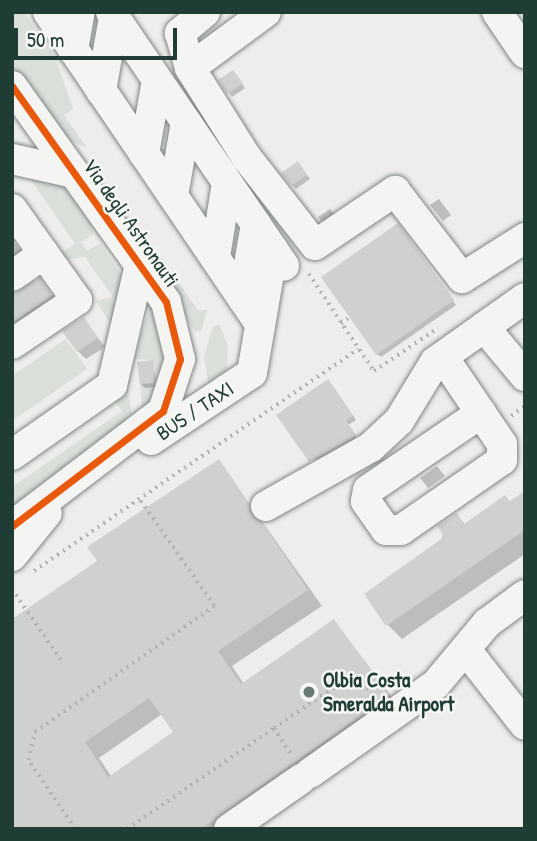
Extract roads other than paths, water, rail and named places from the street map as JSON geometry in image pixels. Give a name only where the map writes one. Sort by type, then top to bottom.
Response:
[{"type":"street","points":[[205,12],[180,33],[190,68],[247,158],[315,245],[395,191],[462,278],[525,239]]},
{"type":"street","points":[[190,68],[266,12]]},
{"type":"street","points":[[497,12],[525,53]]},
{"type":"street","name":"Via degli Astronauti","points":[[12,86],[166,302],[180,371],[163,411],[12,526]]},
{"type":"street","points":[[136,137],[173,104]]},
{"type":"street","points":[[136,137],[173,104]]},
{"type":"street","points":[[136,137],[173,104]]},
{"type":"street","points":[[136,137],[173,104]]},
{"type":"street","points":[[136,137],[173,104]]},
{"type":"street","points":[[136,137],[173,104]]},
{"type":"street","points":[[173,104],[284,266],[268,360],[252,373]]},
{"type":"street","points":[[136,137],[260,324]]},
{"type":"street","points":[[12,159],[74,173]]},
{"type":"street","points":[[12,209],[77,300],[12,344]]},
{"type":"street","name":"BUS / TAXI","points":[[19,572],[61,500],[252,373],[273,250]]},
{"type":"street","points":[[12,276],[44,254]]},
{"type":"street","points":[[12,455],[112,385],[140,265]]},
{"type":"street","points":[[266,506],[313,484],[387,434],[450,351],[525,298]]},
{"type":"street","points":[[166,302],[195,354],[198,396],[190,414]]},
{"type":"street","points":[[484,327],[525,376]]},
{"type":"street","points":[[450,351],[491,410],[502,444],[498,465],[401,530],[386,530],[366,501],[368,490],[491,410]]},
{"type":"street","points":[[229,829],[303,772],[436,684],[487,623],[525,595]]},
{"type":"street","points":[[466,650],[525,724]]},
{"type":"place","name":"Olbia Costa Smeralda Airport","points":[[309,692]]}]
